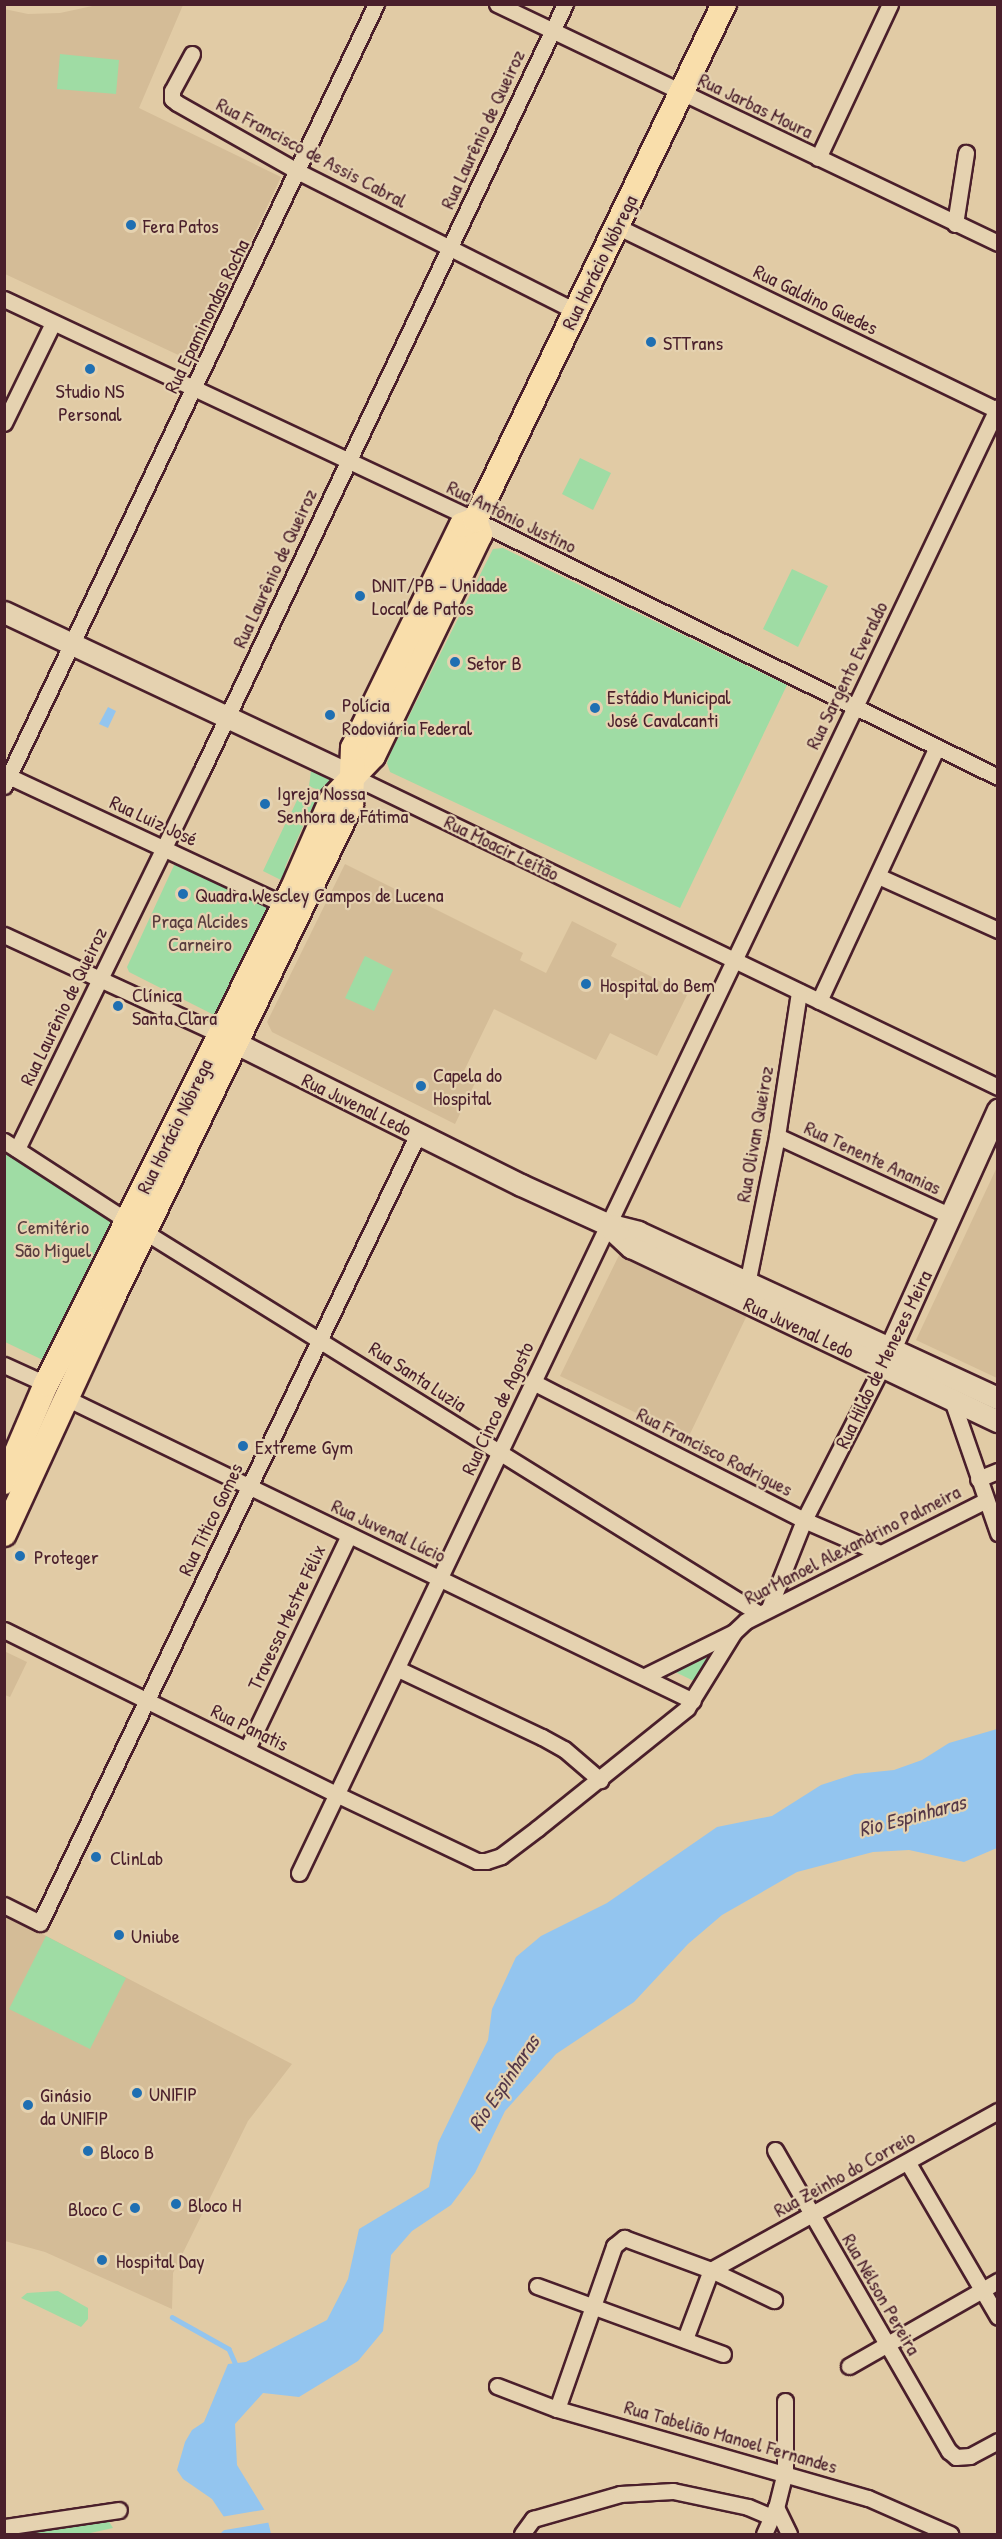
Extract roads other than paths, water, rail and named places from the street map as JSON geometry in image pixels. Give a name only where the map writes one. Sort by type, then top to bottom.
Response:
[{"type":"main road","name":"Rua Horácio Nóbrega","points":[[234,1041],[285,905],[332,799],[373,756],[480,535],[475,520],[680,91],[724,4]]},
{"type":"main road","name":"Rua Moacir Leitão","points":[[4,612],[352,776]]},
{"type":"main road","name":"Rua Horácio Nóbrega","points":[[4,1482],[46,1384],[136,1227],[234,1041],[351,804],[352,776]]},
{"type":"main road","name":"Rua Juvenal Ledo","points":[[234,1041],[418,1134],[607,1224],[638,1232],[747,1284],[887,1357],[952,1400],[998,1421]]},
{"type":"main road","name":"Rua Hildo de Menezes Meira","points":[[887,1357],[998,1110]]},
{"type":"main road","name":"Rua Juvenal Ledo","points":[[607,1224],[631,1247],[887,1357],[998,1398]]},
{"type":"main road","name":"Rua Horácio Nóbrega","points":[[4,1534],[66,1398],[136,1227]]},
{"type":"street","name":"Rua Epaminondas Rocha","points":[[6,778],[299,172],[376,4]]},
{"type":"street","name":"Rua Jarbas Moura","points":[[497,4],[551,32],[998,243]]},
{"type":"street","name":"Rua Laurênio de Queiroz","points":[[10,1145],[100,979],[164,848],[565,4]]},
{"type":"street","points":[[818,158],[890,4]]},
{"type":"street","name":"Rua Francisco de Assis Cabral","points":[[192,54],[172,91],[172,99],[299,172],[575,311]]},
{"type":"street","points":[[955,224],[966,153]]},
{"type":"street","name":"Rua Galdino Guedes","points":[[616,226],[997,409]]},
{"type":"street","name":"Rua Antônio Justino","points":[[4,299],[193,390],[475,520],[937,747],[996,772]]},
{"type":"street","points":[[4,423],[53,323]]},
{"type":"street","name":"Rua Sargento Everaldo","points":[[730,960],[997,409]]},
{"type":"street","points":[[819,1001],[937,747]]},
{"type":"street","name":"Rua Moacir Leitão","points":[[352,776],[730,960],[998,1087]]},
{"type":"street","name":"Rua Luiz José","points":[[6,778],[285,905]]},
{"type":"street","points":[[878,876],[998,930]]},
{"type":"street","points":[[4,935],[234,1041]]},
{"type":"street","name":"Rua Cinco de Agosto","points":[[299,1873],[442,1578],[498,1453],[730,960]]},
{"type":"street","name":"Rua Olivan Queiroz","points":[[747,1284],[777,1136],[799,992]]},
{"type":"street","name":"Rua Titico Gomes","points":[[4,1905],[40,1923],[418,1134]]},
{"type":"street","name":"Rua Tenente Ananias","points":[[777,1136],[951,1216]]},
{"type":"street","name":"Rua Santa Luzia","points":[[10,1145],[136,1227],[320,1338],[498,1453],[764,1611]]},
{"type":"street","name":"Rua Hildo de Menezes Meira","points":[[764,1611],[804,1520],[887,1357]]},
{"type":"street","points":[[4,1365],[46,1384]]},
{"type":"street","name":"Rua Francisco Rodrigues","points":[[533,1382],[804,1520],[880,1553]]},
{"type":"street","name":"Rua Juvenal Lúcio","points":[[66,1398],[248,1489],[442,1578],[693,1701]]},
{"type":"street","points":[[952,1400],[985,1501],[998,1533]]},
{"type":"street","points":[[978,1479],[998,1472]]},
{"type":"street","name":"Rua Manoel Alexandrino Palmeira","points":[[477,1861],[501,1856],[600,1780],[693,1701],[734,1632],[764,1611],[985,1501]]},
{"type":"street","name":"Travessa Mestre Félix","points":[[247,1749],[349,1535]]},
{"type":"street","name":"Rua Panatis","points":[[4,1630],[477,1861]]},
{"type":"street","points":[[645,1676],[734,1632]]},
{"type":"street","points":[[398,1669],[564,1749],[600,1780]]},
{"type":"street","name":"Rua Zeinho do Correio","points":[[711,2270],[908,2163],[998,2111]]},
{"type":"street","name":"Rua Nélson Pereira","points":[[775,2150],[949,2451],[956,2457],[970,2456],[998,2441]]},
{"type":"street","points":[[908,2163],[998,2317]]},
{"type":"street","points":[[557,2409],[591,2305],[614,2246],[624,2238],[711,2270],[774,2300]]},
{"type":"street","points":[[685,2338],[711,2270]]},
{"type":"street","points":[[849,2366],[998,2281]]},
{"type":"street","points":[[537,2286],[685,2338],[723,2354]]},
{"type":"street","name":"Rua Tabelião Manoel Fernandes","points":[[497,2386],[557,2409],[785,2472],[868,2498],[950,2535]]},
{"type":"street","points":[[764,2535],[774,2512],[785,2472],[785,2401]]},
{"type":"street","points":[[522,2535],[533,2519],[620,2494],[673,2491],[774,2512],[789,2535]]},
{"type":"street","points":[[4,2527],[118,2510]]},
{"type":"water","points":[[108,707],[116,711],[108,728],[99,724]]},
{"type":"water","name":"Rio Espinharas","points":[[997,1729],[997,1848],[964,1862],[909,1850],[873,1852],[797,1872],[722,1915],[688,1944],[634,2002],[556,2054],[505,2111],[475,2173],[451,2205],[412,2231],[391,2255],[383,2331],[358,2361],[299,2397],[263,2393],[235,2424],[237,2465],[267,2514],[226,2520],[212,2499],[183,2479],[177,2470],[185,2442],[192,2430],[204,2422],[228,2364],[246,2362],[327,2320],[348,2279],[359,2229],[429,2187],[438,2143],[488,2040],[492,2009],[516,1957],[541,1936],[607,1903],[717,1827],[772,1816],[821,1785],[855,1774],[894,1770],[922,1760],[949,1743]]},
{"type":"water","points":[[268,2521],[271,2534],[220,2534],[227,2527]]},
{"type":"waterway","points":[[172,2317],[229,2349],[238,2369]]},
{"type":"place","name":"Fera Patos","points":[[131,225]]},
{"type":"place","name":"STTrans","points":[[651,342]]},
{"type":"place","name":"Studio NS Personal","points":[[90,369]]},
{"type":"place","name":"DNIT/PB - Unidade Local de Patos","points":[[360,596]]},
{"type":"place","name":"Setor B","points":[[455,662]]},
{"type":"place","name":"Estádio Municipal José Cavalcanti","points":[[595,708]]},
{"type":"place","name":"Polícia Rodoviária Federal","points":[[330,715]]},
{"type":"place","name":"Igreja Nossa Senhora de Fátima","points":[[265,804]]},
{"type":"place","name":"Quadra Wescley Campos de Lucena","points":[[183,894]]},
{"type":"place","name":"Hospital do Bem","points":[[586,984]]},
{"type":"place","name":"Clínica Santa Clara","points":[[118,1006]]},
{"type":"place","name":"Capela do Hospital","points":[[421,1086]]},
{"type":"place","name":"Extreme Gym","points":[[243,1446]]},
{"type":"place","name":"Proteger","points":[[20,1556]]},
{"type":"place","name":"ClinLab","points":[[96,1857]]},
{"type":"place","name":"Uniube","points":[[119,1935]]},
{"type":"place","name":"UNIFIP","points":[[137,2093]]},
{"type":"place","name":"Ginásio da UNIFIP","points":[[28,2105]]},
{"type":"place","name":"Bloco B","points":[[88,2151]]},
{"type":"place","name":"Bloco H","points":[[176,2204]]},
{"type":"place","name":"Bloco C","points":[[135,2208]]},
{"type":"place","name":"Hospital Day","points":[[102,2260]]},
{"type":"park label","name":"Praça Alcides Carneiro","points":[[200,932]]},
{"type":"park label","name":"Cemitério São Miguel","points":[[53,1238]]}]
